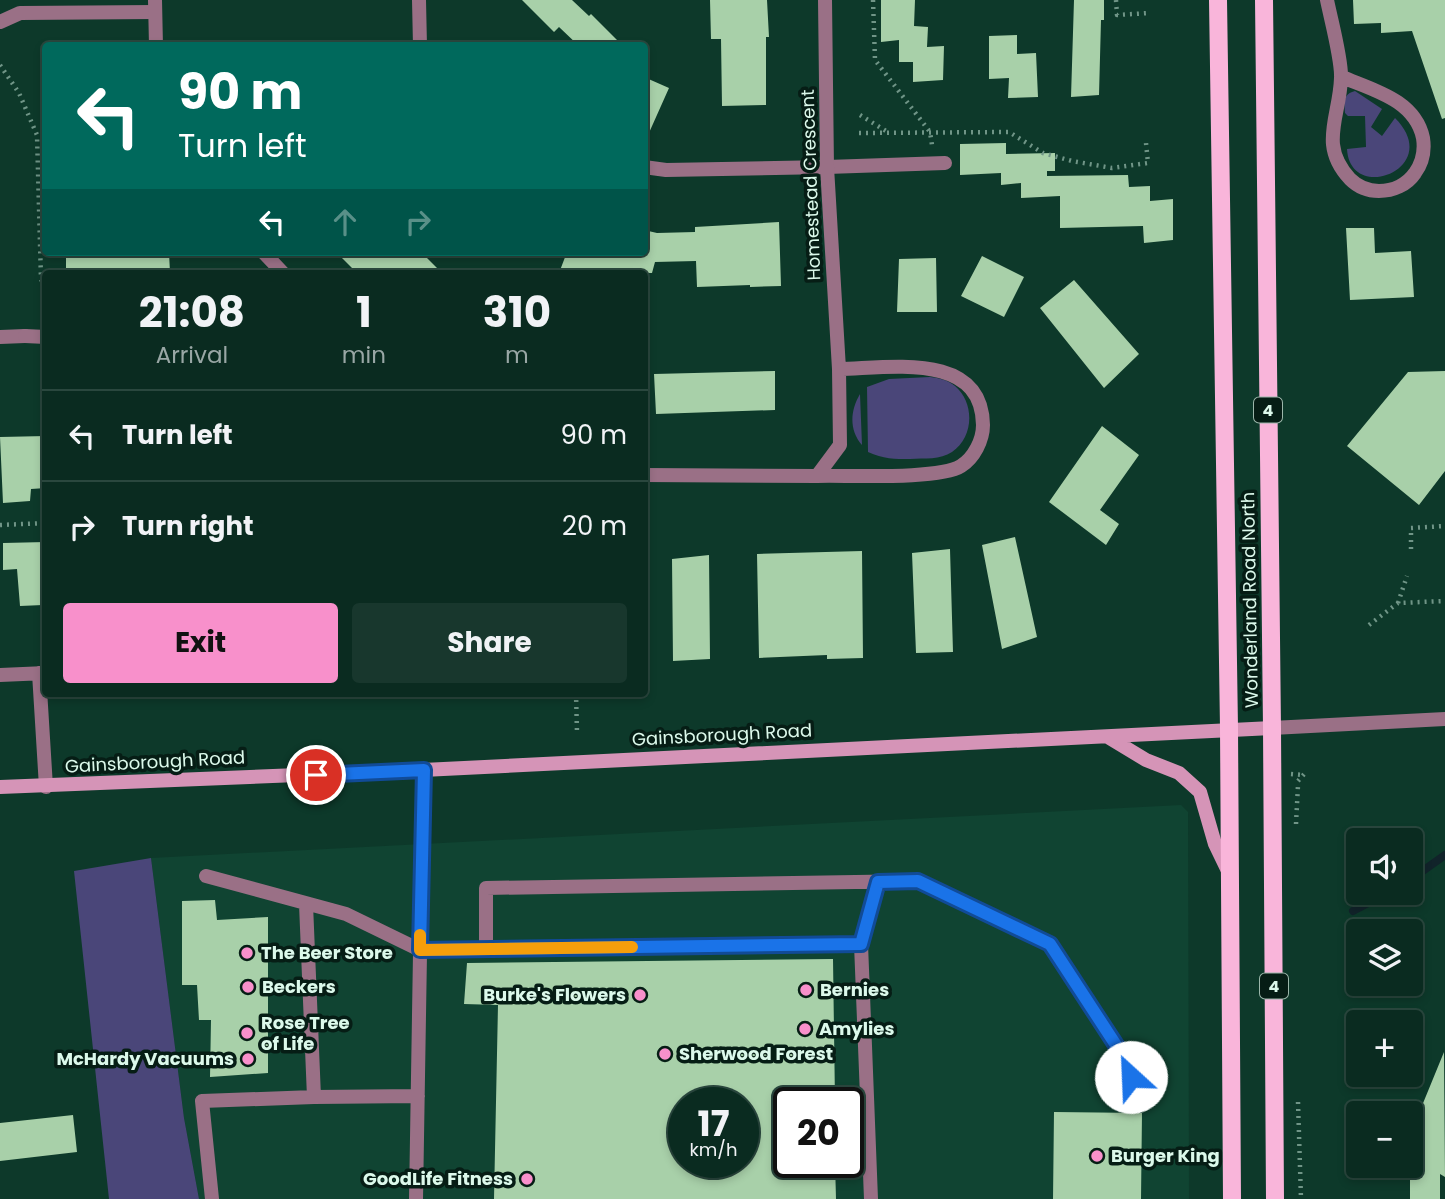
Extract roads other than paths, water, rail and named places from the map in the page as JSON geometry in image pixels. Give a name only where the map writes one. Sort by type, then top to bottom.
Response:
[{"type":"main road","name":"Wonderland Road North","points":[[1218,0],[1229,729],[1232,1199]]},
{"type":"main road","name":"Wonderland Road North","points":[[1264,0],[1275,1199]]},
{"type":"main road","name":"Gainsborough Road","points":[[0,787],[424,770],[1272,727]]},
{"type":"main road","points":[[1108,737],[1146,760],[1179,773],[1200,792],[1216,844],[1230,877]]},
{"type":"street","points":[[419,0],[421,42]]},
{"type":"street","name":"Homestead Crescent","points":[[817,476],[840,445],[839,369],[827,167],[825,0]]},
{"type":"street","points":[[1327,0],[1342,77],[1333,130],[1332,145],[1336,158],[1343,172],[1357,185],[1371,191],[1386,191],[1403,185],[1414,175],[1423,160],[1424,144],[1414,118],[1405,107],[1389,97],[1342,77]]},
{"type":"street","points":[[0,22],[20,13],[155,6],[156,42]]},
{"type":"street","points":[[648,168],[666,170],[940,163]]},
{"type":"street","points":[[267,256],[281,270]]},
{"type":"street","points":[[0,337],[42,337]]},
{"type":"street","points":[[648,475],[936,474],[961,467],[975,453],[983,434],[983,412],[976,393],[962,379],[932,368],[839,369]]},
{"type":"street","points":[[0,675],[42,673]]},
{"type":"street","points":[[43,697],[46,787]]},
{"type":"street","name":"Gainsborough Road","points":[[1272,727],[1445,719]]},
{"type":"street","points":[[416,1199],[424,770]]},
{"type":"street","points":[[206,876],[346,914],[420,950],[861,944]]},
{"type":"street","points":[[486,949],[486,888],[918,881],[1050,944],[1129,1065],[1131,1077]]},
{"type":"street","points":[[871,1199],[861,944],[878,882]]},
{"type":"street","points":[[306,904],[314,1097]]},
{"type":"street","points":[[212,1199],[202,1101],[418,1096]]},
{"type":"waterway","points":[[1423,871],[1445,855]]},
{"type":"waterway","points":[[1353,911],[1364,905]]},
{"type":"place","name":"The Beer Store","points":[[247,953]]},
{"type":"place","name":"Beckers","points":[[248,987]]},
{"type":"place","name":"Bernies","points":[[806,990]]},
{"type":"place","name":"Burke's Flowers","points":[[640,995]]},
{"type":"place","name":"Amylies","points":[[805,1029]]},
{"type":"place","name":"Rose Tree of Life","points":[[247,1033]]},
{"type":"place","name":"Sherwood Forest","points":[[665,1054]]},
{"type":"place","name":"McHardy Vacuums","points":[[248,1059]]},
{"type":"place","name":"Burger King","points":[[1097,1156]]},
{"type":"place","name":"GoodLife Fitness","points":[[527,1179]]}]
